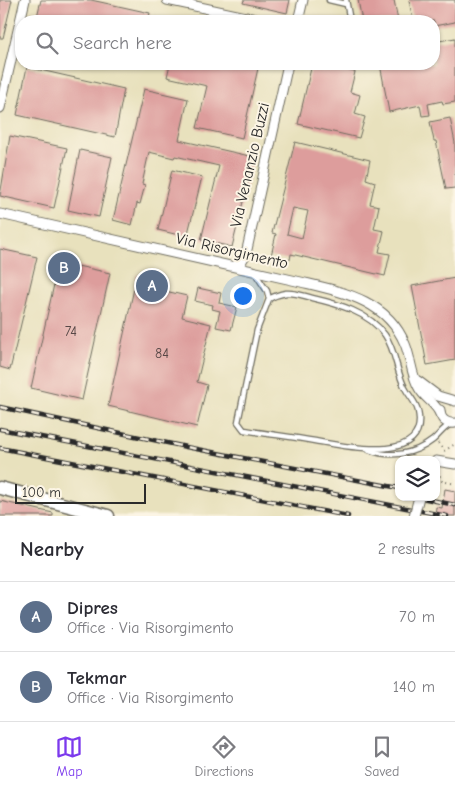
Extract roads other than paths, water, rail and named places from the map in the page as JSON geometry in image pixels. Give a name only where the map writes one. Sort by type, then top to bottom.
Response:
[{"type":"street","points":[[22,15],[25,0]]},
{"type":"street","points":[[167,0],[237,15]]},
{"type":"street","points":[[299,15],[303,0]]},
{"type":"street","points":[[0,108],[15,43]]},
{"type":"street","name":"Via Venanzio Buzzi","points":[[234,266],[240,264],[246,254],[287,70]]},
{"type":"street","name":"Via Risorgimento","points":[[0,214],[234,266],[356,296],[385,314],[400,334],[419,389],[434,404],[445,422],[454,424]]},
{"type":"street","name":"Via Risorgimento","points":[[415,376],[433,394],[454,400]]},
{"type":"street","points":[[440,414],[443,404],[454,400]]},
{"type":"street","points":[[440,462],[455,464]]},
{"type":"street","points":[[0,488],[108,516]]},
{"type":"street","points":[[414,516],[418,501]]},
{"type":"lane","points":[[329,0],[346,2],[349,15]]},
{"type":"lane","points":[[254,272],[267,291],[269,299],[257,330],[238,422],[244,430],[365,449],[389,455],[406,453],[427,444],[447,426],[454,424]]},
{"type":"lane","points":[[269,299],[278,294],[288,293],[339,304],[364,316],[385,335],[396,357],[404,387],[418,408],[418,424],[415,435],[403,444],[387,448],[365,449]]},
{"type":"railway","points":[[0,407],[186,447],[395,487]]},
{"type":"railway","points":[[0,429],[447,516]]},
{"type":"railway","points":[[0,448],[348,516]]},
{"type":"railway","points":[[436,501],[455,505]]},
{"type":"place","name":"Tekmar","points":[[64,268]]},
{"type":"place","name":"Dipres","points":[[152,286]]}]
